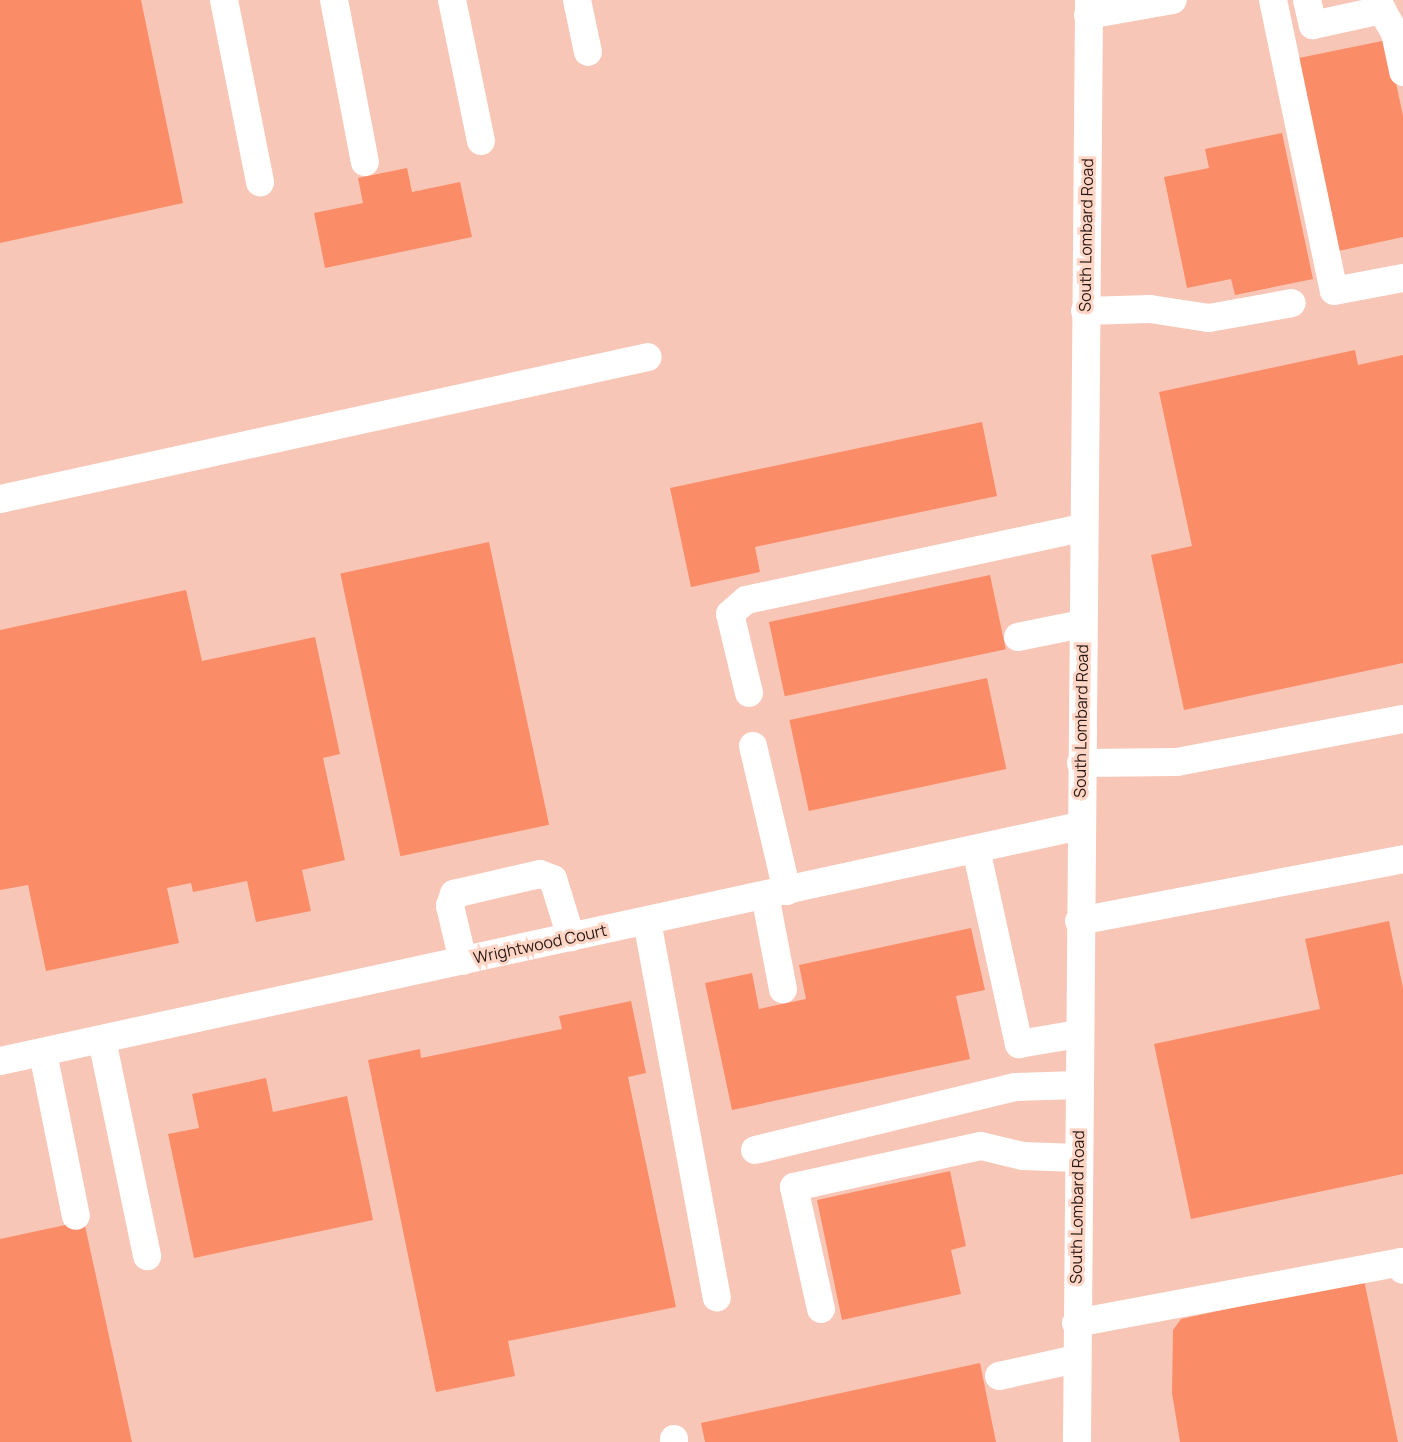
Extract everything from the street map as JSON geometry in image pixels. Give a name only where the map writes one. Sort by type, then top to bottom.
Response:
[{"type":"street","points":[[224,0],[260,182]]},
{"type":"street","points":[[334,0],[365,162]]},
{"type":"street","points":[[452,0],[481,141]]},
{"type":"street","points":[[577,0],[588,52]]},
{"type":"street","points":[[1088,8],[1173,0]]},
{"type":"street","points":[[1273,0],[1335,291],[1403,278]]},
{"type":"street","points":[[1307,0],[1313,25],[1379,5],[1395,33],[1403,72]]},
{"type":"street","name":"South Lombard Road","points":[[1077,1442],[1077,1158],[1088,8]]},
{"type":"street","points":[[1085,311],[1150,309],[1209,318],[1292,303]]},
{"type":"street","points":[[0,499],[648,357]]},
{"type":"street","points":[[749,693],[730,614],[746,600],[1083,528]]},
{"type":"street","points":[[1018,637],[1082,624]]},
{"type":"street","points":[[1081,763],[1177,762],[1403,719]]},
{"type":"street","points":[[753,746],[776,893],[783,990]]},
{"type":"street","name":"Wrightwood Court","points":[[0,1061],[1080,826]]},
{"type":"street","points":[[976,849],[1019,1044],[1078,1034]]},
{"type":"street","points":[[1079,921],[1403,859]]},
{"type":"street","points":[[464,961],[450,906],[454,894],[540,874],[553,879],[571,938]]},
{"type":"street","points":[[647,921],[717,1298]]},
{"type":"street","points":[[102,1040],[147,1256]]},
{"type":"street","points":[[43,1053],[76,1216]]},
{"type":"street","points":[[755,1150],[1015,1087],[1078,1085]]},
{"type":"street","points":[[821,1309],[794,1187],[981,1146],[1023,1156],[1077,1158]]},
{"type":"street","points":[[1076,1323],[1401,1262],[1403,1270]]},
{"type":"street","points":[[999,1376],[1076,1359]]},
{"type":"shaded area","points":[[0,0],[1403,0],[1403,1442],[0,1442]]},
{"type":"building","points":[[0,0],[141,0],[183,203],[0,243]]},
{"type":"building","points":[[1387,40],[1403,116],[1403,237],[1334,252],[1294,59]]},
{"type":"building","points":[[1282,133],[1313,279],[1235,295],[1231,279],[1187,288],[1164,177],[1209,168],[1205,149]]},
{"type":"building","points":[[407,168],[412,192],[460,182],[472,237],[325,268],[314,213],[363,203],[358,178]]},
{"type":"building","points":[[1355,350],[1358,365],[1403,355],[1403,663],[1184,710],[1151,555],[1192,546],[1159,392]]},
{"type":"building","points":[[982,422],[997,496],[755,547],[760,572],[691,587],[670,488]]},
{"type":"building","points":[[489,542],[549,825],[400,856],[340,574]]},
{"type":"building","points":[[990,575],[1006,649],[785,696],[769,622]]},
{"type":"building","points":[[186,590],[202,661],[315,637],[340,754],[323,758],[345,860],[302,870],[311,911],[256,922],[247,881],[193,892],[191,883],[167,888],[179,943],[46,971],[28,885],[0,890],[0,630]]},
{"type":"building","points":[[987,678],[1006,769],[809,811],[789,720]]},
{"type":"building","points":[[1389,921],[1403,988],[1403,1174],[1191,1219],[1154,1044],[1320,1009],[1305,939]]},
{"type":"building","points":[[971,928],[985,990],[956,996],[970,1059],[732,1110],[705,983],[752,973],[759,1009],[806,999],[799,965]]},
{"type":"building","points":[[631,1001],[646,1073],[628,1077],[676,1307],[508,1341],[515,1376],[436,1392],[368,1060],[420,1049],[421,1058],[562,1029],[559,1016]]},
{"type":"building","points":[[266,1078],[273,1112],[347,1096],[373,1220],[194,1258],[168,1134],[199,1128],[192,1094]]},
{"type":"building","points":[[950,1171],[966,1246],[951,1250],[961,1294],[842,1320],[817,1200]]},
{"type":"building","points":[[84,1221],[132,1442],[0,1442],[0,1239]]},
{"type":"building","points":[[1364,1280],[1398,1442],[1180,1442],[1172,1393],[1173,1330],[1181,1319]]},
{"type":"building","points":[[980,1363],[996,1442],[705,1442],[701,1423]]}]
